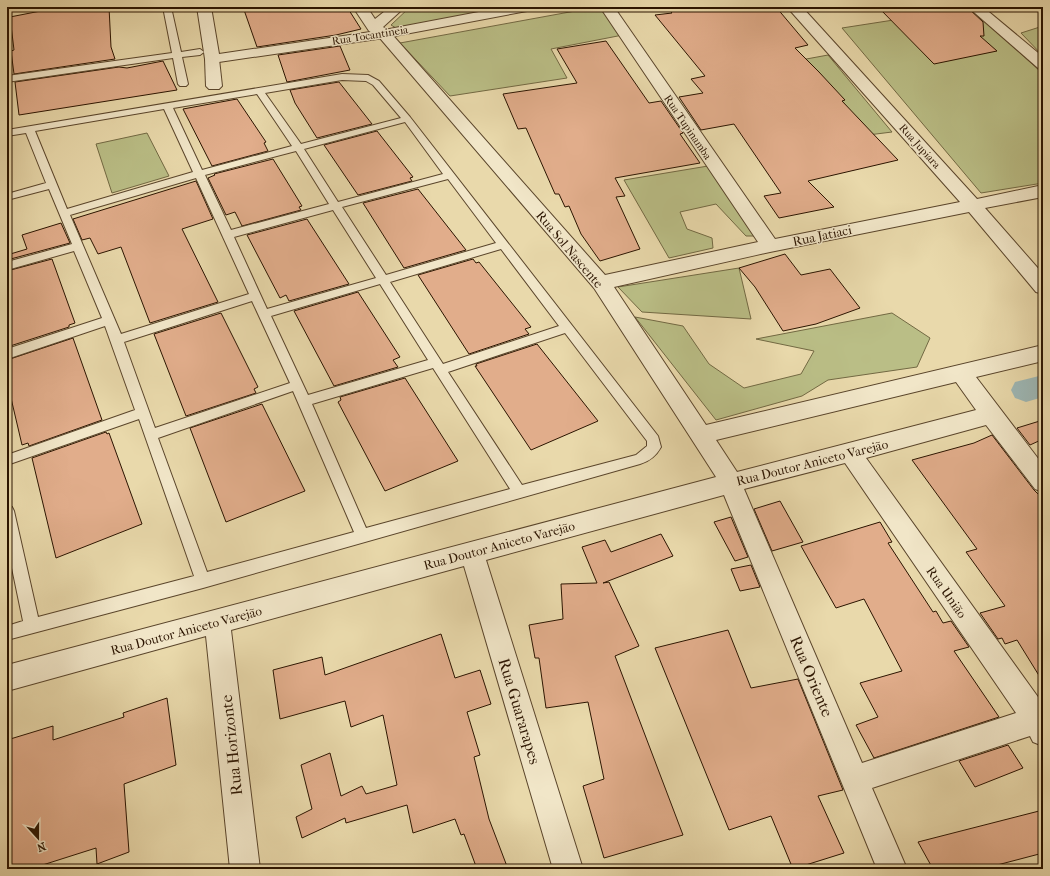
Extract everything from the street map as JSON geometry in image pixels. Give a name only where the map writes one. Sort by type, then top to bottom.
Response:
[{"type":"street","points":[[204,7],[207,54],[215,92]]},
{"type":"street","name":"Rua Sol Nascente","points":[[360,7],[379,31],[601,283],[729,478]]},
{"type":"street","points":[[379,31],[398,7]]},
{"type":"street","name":"Rua Tocantineia","points":[[207,54],[379,31],[527,7]]},
{"type":"street","name":"Rua Tupinamba","points":[[607,7],[770,246]]},
{"type":"street","name":"Rua Jupiara","points":[[794,7],[972,204],[1043,287]]},
{"type":"street","points":[[975,7],[1008,33],[1043,66]]},
{"type":"street","name":"Rua Jatiaci","points":[[601,283],[770,246],[972,204],[1043,191]]},
{"type":"street","points":[[704,441],[965,378],[1043,353]]},
{"type":"street","points":[[965,378],[1043,482]]},
{"type":"street","name":"Rua Doutor Aniceto Varejão","points":[[7,678],[472,553],[729,478],[850,453],[988,410]]},
{"type":"street","name":"Rua União","points":[[850,453],[1041,723]]},
{"type":"street","name":"Rua Oriente","points":[[729,478],[892,869]]},
{"type":"street","name":"Rua Guararapes","points":[[472,553],[568,869]]},
{"type":"street","name":"Rua Horizonte","points":[[217,621],[245,869]]},
{"type":"street","points":[[855,779],[1041,723]]},
{"type":"lane","points":[[167,7],[183,84]]},
{"type":"lane","points":[[7,80],[177,55],[207,54]]},
{"type":"lane","points":[[7,133],[168,107],[215,92],[259,90],[342,77],[357,76],[368,78],[376,83],[407,119],[653,440],[654,447],[650,453],[640,459],[362,535],[203,581],[7,632]]},
{"type":"lane","points":[[259,90],[298,147],[383,280],[440,365],[519,492]]},
{"type":"lane","points":[[168,107],[226,235],[305,401],[362,535]]},
{"type":"lane","points":[[65,213],[198,174],[407,119]]},
{"type":"lane","points":[[29,129],[117,340],[203,581]]},
{"type":"lane","points":[[226,235],[450,175]]},
{"type":"lane","points":[[7,197],[53,184]]},
{"type":"lane","points":[[264,314],[504,245]]},
{"type":"lane","points":[[7,266],[78,246]]},
{"type":"lane","points":[[117,340],[256,296]]},
{"type":"lane","points":[[7,354],[109,320]]},
{"type":"lane","points":[[305,401],[440,365],[567,328]]},
{"type":"lane","points":[[151,435],[297,385]]},
{"type":"lane","points":[[7,460],[143,412]]},
{"type":"lane","points":[[7,511],[32,626]]},
{"type":"green space","points":[[410,7],[522,7],[401,31],[391,25]]},
{"type":"green space","points":[[597,7],[606,7],[628,34],[551,49],[567,78],[450,96],[400,43]]},
{"type":"green space","points":[[971,8],[1043,74],[1043,183],[981,193],[842,28]]},
{"type":"green space","points":[[1043,26],[1043,56],[1021,33]]},
{"type":"green space","points":[[828,55],[892,132],[868,135],[763,67]]},
{"type":"green space","points":[[147,133],[169,176],[112,193],[96,144]]},
{"type":"green space","points":[[714,165],[758,236],[746,236],[716,204],[680,212],[687,229],[712,238],[713,248],[669,258],[624,180]]},
{"type":"green space","points":[[739,268],[751,319],[642,312],[618,287]]},
{"type":"green space","points":[[892,313],[930,338],[917,367],[828,380],[802,396],[716,420],[635,317],[683,326],[709,364],[744,388],[801,374],[814,351],[756,339]]},
{"type":"building","points":[[61,7],[109,7],[111,47],[115,59],[14,74],[11,51],[14,50],[10,17]]},
{"type":"building","points":[[243,7],[347,7],[361,29],[336,35],[257,47]]},
{"type":"building","points":[[667,7],[776,7],[808,45],[795,48],[845,100],[842,101],[898,160],[808,181],[834,207],[779,218],[764,196],[781,193],[734,124],[701,130],[679,97],[703,93],[691,79],[705,76],[655,15],[672,13]]},
{"type":"building","points":[[878,7],[967,7],[983,22],[984,36],[980,36],[997,51],[934,64]]},
{"type":"building","points":[[606,41],[649,103],[661,101],[683,133],[680,134],[700,163],[615,178],[625,196],[616,197],[640,249],[600,261],[581,234],[569,206],[565,207],[559,194],[555,194],[526,128],[518,129],[503,94],[577,83],[557,49]]},
{"type":"building","points":[[340,46],[350,70],[287,82],[278,55]]},
{"type":"building","points":[[163,61],[177,90],[19,115],[15,82],[119,67],[127,68]]},
{"type":"building","points":[[339,82],[372,124],[317,138],[295,103],[290,90]]},
{"type":"building","points":[[237,99],[266,142],[264,143],[268,151],[212,166],[183,109]]},
{"type":"building","points":[[377,131],[413,177],[410,178],[412,181],[358,195],[324,145]]},
{"type":"building","points":[[273,159],[302,206],[299,207],[301,210],[242,226],[235,212],[226,215],[208,178],[215,175],[214,174]]},
{"type":"building","points":[[196,181],[213,219],[182,229],[218,302],[150,323],[121,247],[98,254],[90,238],[82,240],[73,219]]},
{"type":"building","points":[[418,189],[466,250],[404,268],[363,203]]},
{"type":"building","points":[[307,219],[349,284],[289,301],[286,295],[280,298],[247,235]]},
{"type":"building","points":[[61,223],[70,243],[7,260],[7,255],[27,249],[22,235]]},
{"type":"building","points":[[785,254],[801,275],[830,269],[860,308],[816,324],[783,331],[755,287],[739,268]]},
{"type":"building","points":[[52,259],[75,323],[69,325],[69,327],[7,347],[7,271]]},
{"type":"building","points":[[473,259],[476,263],[479,262],[531,327],[525,329],[529,334],[469,354],[418,275]]},
{"type":"building","points":[[358,292],[400,357],[393,360],[398,367],[334,386],[294,311]]},
{"type":"building","points":[[221,313],[258,387],[254,389],[256,393],[186,416],[154,334]]},
{"type":"building","points":[[73,338],[102,420],[29,446],[28,443],[22,445],[7,381],[7,360]]},
{"type":"building","points":[[537,344],[598,421],[531,450],[475,366],[477,366],[476,364]]},
{"type":"building","points":[[405,378],[458,461],[385,491],[338,402],[341,400],[340,397]]},
{"type":"building","points":[[262,404],[305,491],[226,522],[190,428]]},
{"type":"building","points":[[1043,420],[1043,439],[1030,445],[1017,428]]},
{"type":"building","points":[[106,432],[107,434],[109,433],[142,524],[56,558],[32,458]]},
{"type":"building","points":[[992,435],[1034,490],[1043,499],[1043,682],[1017,640],[1005,644],[1002,638],[998,639],[980,613],[1005,606],[966,552],[977,549],[912,460],[974,443]]},
{"type":"building","points":[[780,501],[803,542],[772,551],[754,509]]},
{"type":"building","points":[[731,517],[748,557],[735,561],[714,522]]},
{"type":"building","points":[[880,522],[892,542],[888,543],[933,612],[936,611],[943,623],[951,621],[969,647],[954,651],[999,717],[874,758],[856,725],[878,717],[860,683],[902,671],[864,599],[836,608],[801,546]]},
{"type":"building","points":[[661,534],[673,556],[603,583],[609,582],[639,646],[615,656],[683,835],[604,858],[583,786],[604,779],[588,702],[546,708],[539,658],[535,658],[529,625],[563,619],[561,584],[597,583],[582,547],[605,540],[611,552]]},
{"type":"building","points":[[751,565],[760,587],[740,591],[731,569]]},
{"type":"building","points":[[728,630],[751,688],[798,679],[843,790],[818,796],[844,853],[793,869],[771,816],[729,830],[655,648]]},
{"type":"building","points":[[441,634],[455,678],[480,670],[491,704],[467,712],[480,755],[474,757],[489,819],[508,869],[477,869],[464,834],[461,835],[455,819],[413,833],[407,805],[346,823],[345,818],[302,838],[296,817],[312,809],[301,765],[330,753],[341,796],[362,786],[366,794],[397,785],[383,715],[351,727],[345,701],[280,719],[273,670],[322,657],[325,675]]},
{"type":"building","points":[[167,698],[176,765],[124,784],[129,852],[97,864],[96,848],[30,869],[7,869],[7,740],[53,726],[53,740],[124,717],[123,713]]},
{"type":"building","points":[[1008,745],[1023,768],[975,787],[959,761]]},
{"type":"building","points":[[1043,810],[1043,853],[982,869],[933,869],[918,842]]},
{"type":"waterway","points":[[1026,390],[1043,386]]}]
